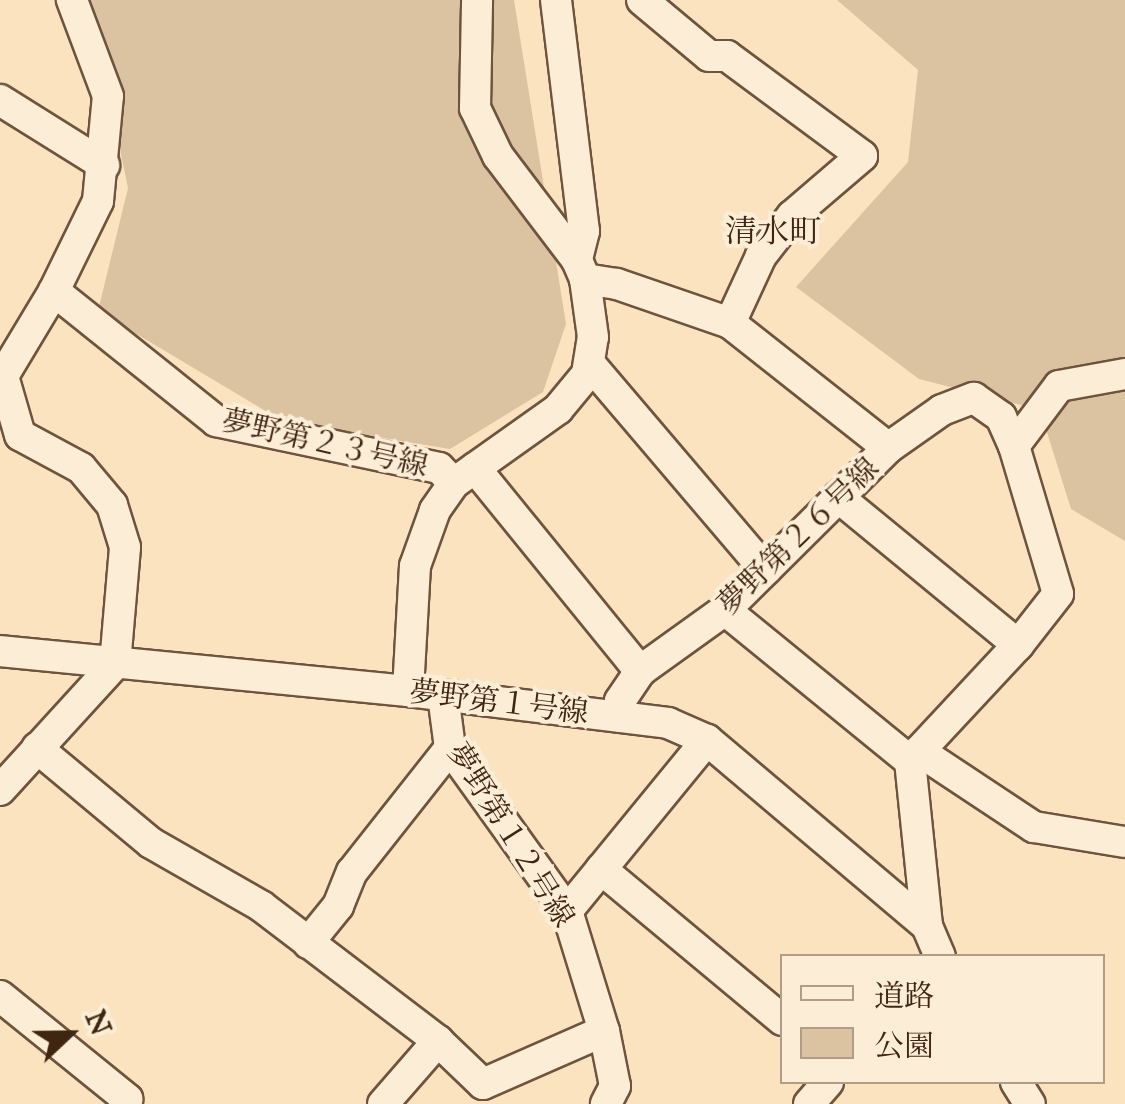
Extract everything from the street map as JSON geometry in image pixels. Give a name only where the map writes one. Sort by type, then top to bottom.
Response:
[{"type":"street","points":[[0,790],[115,664],[124,547],[112,505],[81,468],[20,435],[3,376],[11,339],[54,291],[98,200],[108,96],[72,0]]},
{"type":"street","points":[[478,0],[475,108],[498,156],[581,270],[730,322],[888,448]]},
{"type":"street","points":[[408,691],[415,566],[435,510],[464,476],[558,410],[587,374],[593,336],[581,270],[584,231],[556,0]]},
{"type":"street","points":[[642,0],[709,56],[727,56],[862,156],[792,216],[761,256],[730,322]]},
{"type":"street","points":[[0,100],[104,165]]},
{"type":"street","name":"夢野第２３号線","points":[[54,291],[216,421],[464,476]]},
{"type":"street","points":[[589,363],[766,570]]},
{"type":"street","points":[[934,948],[915,756],[1018,645],[1058,594],[1014,446],[1059,386],[1125,374]]},
{"type":"street","name":"夢野第２６号線","points":[[620,717],[620,701],[640,672],[726,610],[888,448],[942,410],[974,398],[1002,417],[1014,446]]},
{"type":"street","points":[[464,476],[640,672]]},
{"type":"street","points":[[838,497],[1018,645]]},
{"type":"street","points":[[726,610],[915,756],[1034,827],[1125,842]]},
{"type":"street","name":"夢野第１号線","points":[[0,651],[408,691],[668,723],[706,740],[934,948]]},
{"type":"street","name":"夢野第１２号線","points":[[443,695],[450,748],[567,911],[604,1030],[615,1086],[606,1104]]},
{"type":"street","points":[[567,911],[706,740]]},
{"type":"street","points":[[37,748],[151,842],[261,906],[438,1041],[483,1084],[604,1030]]},
{"type":"street","points":[[308,943],[338,906],[352,872],[450,748]]},
{"type":"street","points":[[601,869],[780,1018]]},
{"type":"street","points":[[0,996],[127,1099],[124,1104]]},
{"type":"street","points":[[383,1104],[438,1041]]},
{"type":"street","points":[[809,1104],[826,1084]]},
{"type":"green space","points":[[89,0],[514,0],[566,324],[543,392],[450,449],[284,422],[98,311],[128,188]]},
{"type":"green space","points":[[837,0],[1125,0],[1125,541],[1071,509],[1040,410],[919,379],[796,287],[908,162],[918,70]]},
{"type":"district","name":"清水町","points":[[773,232]]}]
